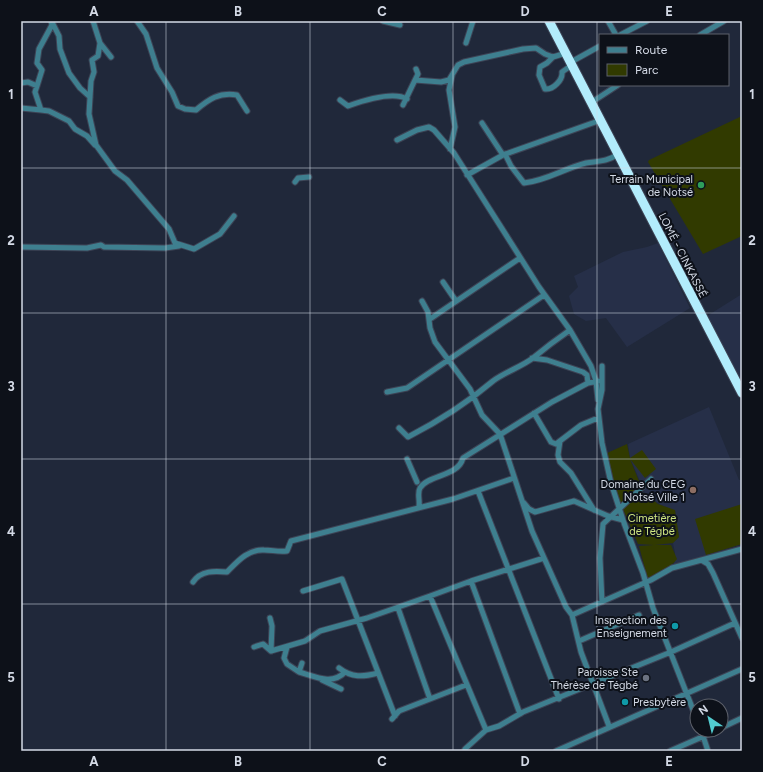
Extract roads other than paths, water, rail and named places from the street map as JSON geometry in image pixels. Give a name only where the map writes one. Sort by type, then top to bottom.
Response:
[{"type":"highway","name":"LOMÉ - CINKASSÉ","points":[[549,21],[742,393]]},
{"type":"street","points":[[93,21],[100,43],[111,57]]},
{"type":"street","points":[[137,21],[146,34],[157,68],[172,92],[178,106],[185,110],[196,110],[209,98],[220,94],[229,94],[237,95],[247,111]]},
{"type":"street","points":[[383,21],[400,25]]},
{"type":"street","points":[[466,43],[473,21]]},
{"type":"street","points":[[608,21],[615,34]]},
{"type":"street","points":[[622,34],[645,21]]},
{"type":"street","points":[[702,34],[724,21]]},
{"type":"street","points":[[52,22],[59,36],[60,49],[69,73],[80,88],[90,97]]},
{"type":"street","points":[[41,110],[35,92],[42,70],[37,63],[39,49],[52,22]]},
{"type":"street","points":[[96,145],[89,114],[91,81],[94,72],[92,60],[98,56],[100,43]]},
{"type":"street","points":[[566,53],[553,57],[540,67],[539,75],[545,90],[553,88],[561,78],[562,72],[599,47]]},
{"type":"street","points":[[450,149],[455,128],[449,90],[452,76],[458,65],[464,62],[523,49],[536,48],[553,57]]},
{"type":"street","points":[[404,105],[417,72],[424,79]]},
{"type":"street","points":[[415,80],[424,79],[441,82],[448,80],[452,76]]},
{"type":"street","points":[[21,82],[28,82],[36,86]]},
{"type":"street","points":[[592,102],[616,86]]},
{"type":"street","points":[[340,100],[348,106],[390,96],[401,96],[407,99]]},
{"type":"street","points":[[21,108],[49,111],[69,121],[75,130],[87,136],[96,145],[115,171],[127,180],[169,229],[172,240],[179,246]]},
{"type":"street","points":[[467,175],[504,155],[601,120]]},
{"type":"street","points":[[482,123],[524,183],[533,182],[587,163],[604,162],[618,154]]},
{"type":"street","points":[[397,140],[417,130],[429,127],[434,130],[450,149],[544,295],[570,330],[590,366],[596,381],[598,418],[605,460],[623,520],[646,583],[653,608],[689,698]]},
{"type":"street","points":[[294,182],[298,178],[309,178]]},
{"type":"street","points":[[21,247],[87,248],[101,245],[104,247],[165,248],[179,246],[194,249],[220,234],[234,216]]},
{"type":"street","points":[[430,319],[520,258]]},
{"type":"street","points":[[443,282],[456,301]]},
{"type":"street","points":[[387,392],[407,388],[544,295]]},
{"type":"street","points":[[422,301],[428,312],[432,334],[448,361],[474,397],[482,416],[500,434],[532,531],[566,607],[572,615],[572,622],[579,641],[580,652],[609,726]]},
{"type":"street","points":[[399,428],[408,436],[433,424],[474,397],[512,369],[532,358],[570,330]]},
{"type":"street","points":[[532,358],[562,364],[583,372],[587,375],[588,383]]},
{"type":"street","points":[[598,409],[602,390],[602,366]]},
{"type":"street","points":[[419,506],[419,492],[424,484],[457,467],[462,463],[463,458],[534,413],[588,383],[602,380]]},
{"type":"street","points":[[534,413],[551,442],[556,444],[564,436],[581,425],[598,418]]},
{"type":"street","points":[[560,441],[558,455],[560,462],[571,473],[594,510]]},
{"type":"street","points":[[407,459],[417,482]]},
{"type":"street","points":[[193,582],[196,577],[206,572],[227,572],[249,553],[263,550],[274,552],[286,551],[292,541],[478,491],[514,478]]},
{"type":"street","points":[[602,602],[600,558],[603,524],[651,479]]},
{"type":"street","points":[[478,491],[559,699]]},
{"type":"street","points":[[523,502],[529,509],[535,512],[574,501],[611,517],[623,520]]},
{"type":"street","points":[[572,615],[646,583],[672,568],[742,549]]},
{"type":"street","points":[[271,651],[305,641],[320,631],[398,608],[471,581],[544,558]]},
{"type":"street","points":[[703,560],[708,564],[742,638]]},
{"type":"street","points":[[303,591],[342,579],[393,717],[399,711],[466,685]]},
{"type":"street","points":[[471,581],[520,714]]},
{"type":"street","points":[[430,596],[486,730]]},
{"type":"street","points":[[398,608],[430,699]]},
{"type":"street","points":[[579,641],[639,615]]},
{"type":"street","points":[[270,618],[272,626],[271,651]]},
{"type":"street","points":[[465,749],[486,730],[499,726],[520,714],[671,652],[735,623]]},
{"type":"street","points":[[254,647],[263,644],[271,651]]},
{"type":"street","points":[[286,647],[284,658],[287,664],[299,672],[322,680],[341,690]]},
{"type":"street","points":[[299,672],[302,663]]},
{"type":"street","points":[[339,668],[355,676],[366,676],[378,673]]},
{"type":"street","points":[[556,751],[609,726],[742,670]]},
{"type":"street","points":[[322,680],[341,676],[345,672]]},
{"type":"street","points":[[729,724],[742,718]]},
{"type":"street","points":[[670,751],[701,738]]},
{"type":"street","points":[[703,738],[708,751]]},
{"type":"place","name":"Terrain Municipal de Notsé","points":[[701,185]]},
{"type":"place","name":"Domaine du CEG Notsé Ville 1","points":[[693,490]]},
{"type":"place","name":"Inspection des Enseignement","points":[[675,626]]},
{"type":"place","name":"Paroisse Ste Thérèse de Tégbé","points":[[646,678]]},
{"type":"place","name":"Presbytère","points":[[625,702]]},
{"type":"park label","name":"Cimetière de Tégbé","points":[[652,524]]}]
